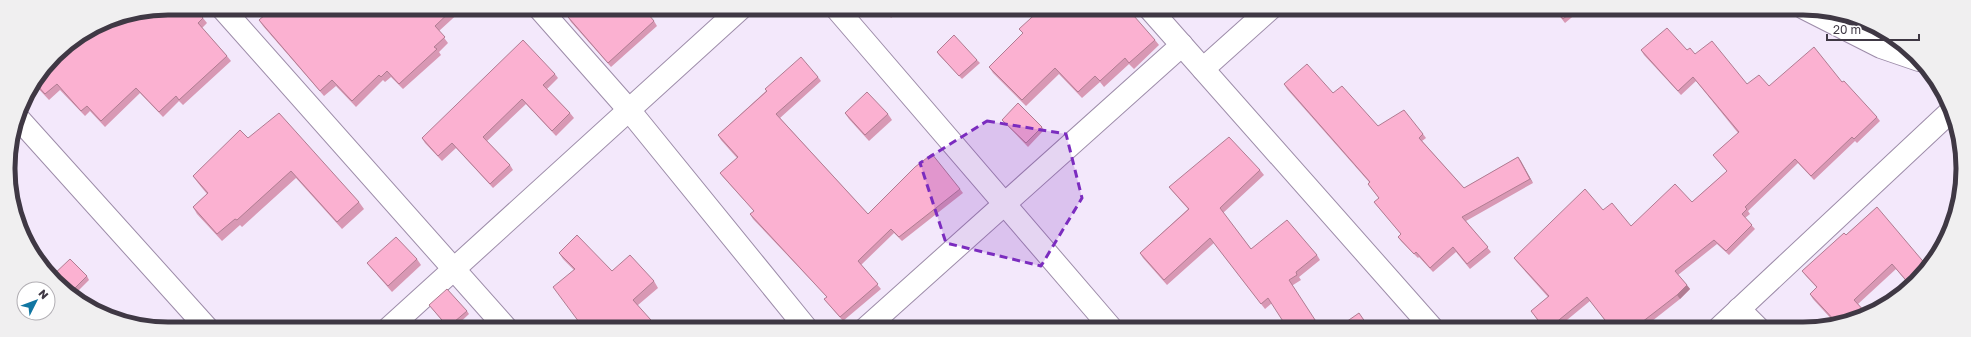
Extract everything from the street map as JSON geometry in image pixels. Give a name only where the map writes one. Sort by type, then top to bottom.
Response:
[{"type":"street","points":[[228,15],[500,322]]},
{"type":"street","points":[[545,15],[629,110],[801,322]]},
{"type":"street","points":[[396,322],[734,15]]},
{"type":"street","points":[[842,15],[1106,322]]},
{"type":"street","points":[[1155,15],[1427,322]]},
{"type":"street","points":[[1203,69],[1263,15]]},
{"type":"street","points":[[1819,16],[1881,47],[1907,56]]},
{"type":"street","points":[[873,322],[1182,45]]},
{"type":"street","points":[[1725,322],[1946,115]]},
{"type":"street","points":[[22,122],[202,322]]},
{"type":"street","points":[[1739,309],[1751,322]]},
{"type":"highlighted area","points":[[987,121],[1066,134],[1082,198],[1041,266],[946,243],[920,163]]},
{"type":"building","points":[[201,15],[203,18],[198,23],[227,56],[179,100],[176,96],[159,112],[136,88],[101,121],[87,106],[81,111],[57,84],[45,94],[39,87],[53,67],[67,53],[83,41],[101,31],[119,23],[148,16]]},
{"type":"building","points":[[265,15],[447,15],[435,26],[445,37],[434,47],[437,49],[399,84],[387,71],[381,77],[379,75],[352,101],[332,80],[320,91],[259,20]]},
{"type":"building","points":[[570,15],[649,15],[654,21],[608,63],[568,17]]},
{"type":"building","points":[[1034,15],[1133,15],[1155,40],[1129,63],[1125,58],[1100,81],[1095,76],[1078,92],[1055,68],[1022,100],[989,67],[1023,33],[1019,29]]},
{"type":"building","points":[[1560,15],[1568,15],[1563,19]]},
{"type":"building","points":[[1667,28],[1687,50],[1690,48],[1695,54],[1712,41],[1747,84],[1759,75],[1769,86],[1814,47],[1842,82],[1844,81],[1877,117],[1854,139],[1852,137],[1811,176],[1795,159],[1745,207],[1747,209],[1742,214],[1752,225],[1726,251],[1714,240],[1675,271],[1687,285],[1677,295],[1642,322],[1607,322],[1587,297],[1557,322],[1540,322],[1531,311],[1549,296],[1514,258],[1585,189],[1603,210],[1612,203],[1631,226],[1675,184],[1692,202],[1727,171],[1713,155],[1739,132],[1693,77],[1678,91],[1641,50]]},
{"type":"building","points":[[954,35],[977,60],[959,76],[937,52]]},
{"type":"building","points":[[523,40],[555,74],[543,85],[570,113],[552,131],[522,99],[483,137],[510,165],[490,184],[452,143],[438,156],[422,138]]},
{"type":"building","points":[[801,57],[818,77],[776,114],[868,214],[915,167],[932,154],[960,189],[899,237],[891,229],[858,261],[878,284],[840,317],[824,299],[827,297],[750,214],[754,211],[720,173],[738,157],[718,135],[767,91],[765,89]]},
{"type":"building","points":[[1307,64],[1333,93],[1342,86],[1378,126],[1404,110],[1423,134],[1419,138],[1464,188],[1518,157],[1530,179],[1462,217],[1488,247],[1467,264],[1453,247],[1430,268],[1416,252],[1414,254],[1398,237],[1401,234],[1374,202],[1379,198],[1368,184],[1370,182],[1284,84]]},
{"type":"building","points":[[867,92],[888,114],[865,135],[845,113]]},
{"type":"building","points":[[1018,103],[1042,127],[1026,143],[1002,120]]},
{"type":"building","points":[[279,113],[359,202],[337,222],[291,171],[237,220],[235,219],[217,234],[193,207],[208,193],[193,176],[240,130],[248,138]]},
{"type":"building","points":[[1229,137],[1260,170],[1220,208],[1251,249],[1287,220],[1317,255],[1296,272],[1297,275],[1289,280],[1316,322],[1283,322],[1268,298],[1261,304],[1210,238],[1164,280],[1140,253],[1189,209],[1169,187]]},
{"type":"building","points":[[1877,207],[1924,262],[1907,281],[1892,264],[1854,300],[1863,309],[1852,314],[1833,319],[1810,294],[1817,287],[1802,271],[1844,233],[1846,235]]},
{"type":"building","points":[[577,235],[612,271],[630,255],[654,281],[633,300],[653,322],[579,322],[553,287],[575,269],[559,253]]},
{"type":"building","points":[[396,237],[417,259],[388,286],[367,263]]},
{"type":"building","points":[[70,259],[87,276],[74,289],[56,273]]},
{"type":"building","points":[[447,289],[467,311],[454,322],[444,322],[429,305]]},
{"type":"building","points":[[1359,313],[1365,322],[1346,322]]}]
